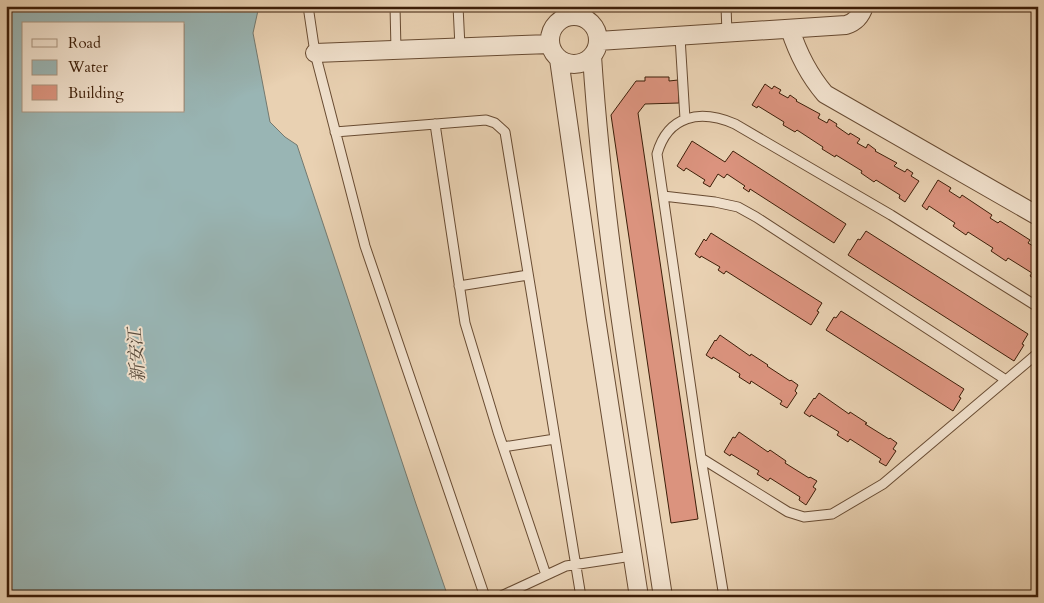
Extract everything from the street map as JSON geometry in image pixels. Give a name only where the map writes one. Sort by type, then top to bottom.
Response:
[{"type":"street","points":[[663,597],[619,306],[597,136],[595,48],[596,32],[583,12],[565,18],[559,14],[553,28],[550,44],[552,51],[559,59],[572,64],[580,64],[595,48],[680,37],[851,24],[859,17],[864,6]]},
{"type":"street","points":[[790,29],[802,62],[808,73],[825,94],[1038,216]]},
{"type":"street","points":[[315,53],[550,44]]},
{"type":"street","points":[[559,59],[639,597]]},
{"type":"lane","points":[[308,6],[315,53],[365,246],[485,597]]},
{"type":"lane","points":[[395,6],[396,50]]},
{"type":"lane","points":[[458,6],[460,47]]},
{"type":"lane","points":[[726,6],[726,34]]},
{"type":"lane","points":[[680,37],[685,119]]},
{"type":"lane","points":[[724,597],[701,458],[657,154],[667,132],[678,122],[694,116],[714,117],[735,124],[891,215],[1038,307]]},
{"type":"lane","points":[[335,132],[486,120],[496,123],[505,132],[581,597]]},
{"type":"lane","points":[[435,124],[465,323],[503,447],[546,575]]},
{"type":"lane","points":[[663,196],[715,202],[738,207],[1006,380]]},
{"type":"lane","points":[[459,286],[528,275]]},
{"type":"lane","points":[[701,458],[788,512],[804,517],[832,514],[883,484],[1038,353]]},
{"type":"lane","points":[[503,447],[555,439]]},
{"type":"lane","points":[[499,597],[566,566],[632,556]]},
{"type":"water","name":"新安江","points":[[6,6],[259,6],[253,33],[270,122],[285,137],[297,145],[448,597],[6,597]]},
{"type":"building","points":[[645,77],[669,77],[669,81],[678,80],[679,103],[645,104],[638,113],[698,519],[671,523],[611,115],[636,81],[645,81]]},
{"type":"building","points":[[765,84],[772,89],[774,86],[781,90],[779,93],[788,98],[790,95],[796,101],[820,114],[818,118],[827,123],[829,119],[837,124],[836,126],[849,135],[850,133],[860,139],[857,143],[866,148],[868,144],[875,151],[897,163],[894,166],[905,172],[907,169],[913,173],[911,176],[919,181],[905,202],[899,198],[900,195],[876,180],[874,182],[861,173],[862,171],[822,149],[823,147],[797,130],[795,132],[783,125],[784,122],[758,106],[757,108],[752,105]]},
{"type":"building","points":[[692,141],[725,162],[733,151],[846,224],[834,243],[750,189],[749,192],[743,188],[745,186],[727,174],[724,178],[718,174],[710,187],[703,183],[705,180],[686,168],[684,171],[677,166]]},
{"type":"building","points":[[938,180],[951,188],[949,191],[960,198],[962,195],[992,215],[990,218],[998,223],[1000,221],[1030,240],[1028,243],[1038,249],[1038,281],[1030,276],[1032,273],[1008,258],[1006,261],[991,251],[993,248],[968,232],[966,235],[953,226],[955,223],[929,206],[927,210],[922,206]]},
{"type":"building","points":[[866,231],[1028,334],[1022,344],[1024,345],[1014,361],[848,255],[858,239],[860,240]]},
{"type":"building","points":[[711,233],[822,303],[811,325],[726,271],[724,274],[718,270],[720,267],[695,254],[704,239],[706,241]]},
{"type":"building","points":[[841,311],[964,389],[953,411],[826,330],[834,317],[836,318]]},
{"type":"building","points":[[720,335],[798,385],[795,391],[797,393],[787,408],[780,404],[782,401],[751,381],[750,384],[739,377],[740,374],[713,357],[712,359],[706,355]]},
{"type":"building","points":[[819,393],[897,443],[893,449],[896,451],[886,466],[879,462],[881,459],[850,439],[848,442],[837,435],[839,432],[811,415],[810,417],[804,413]]},
{"type":"building","points":[[739,432],[768,452],[770,450],[786,461],[785,463],[817,481],[813,487],[816,489],[806,505],[799,500],[800,497],[770,478],[768,481],[757,474],[759,471],[731,454],[730,456],[724,452],[733,437],[735,438]]}]
